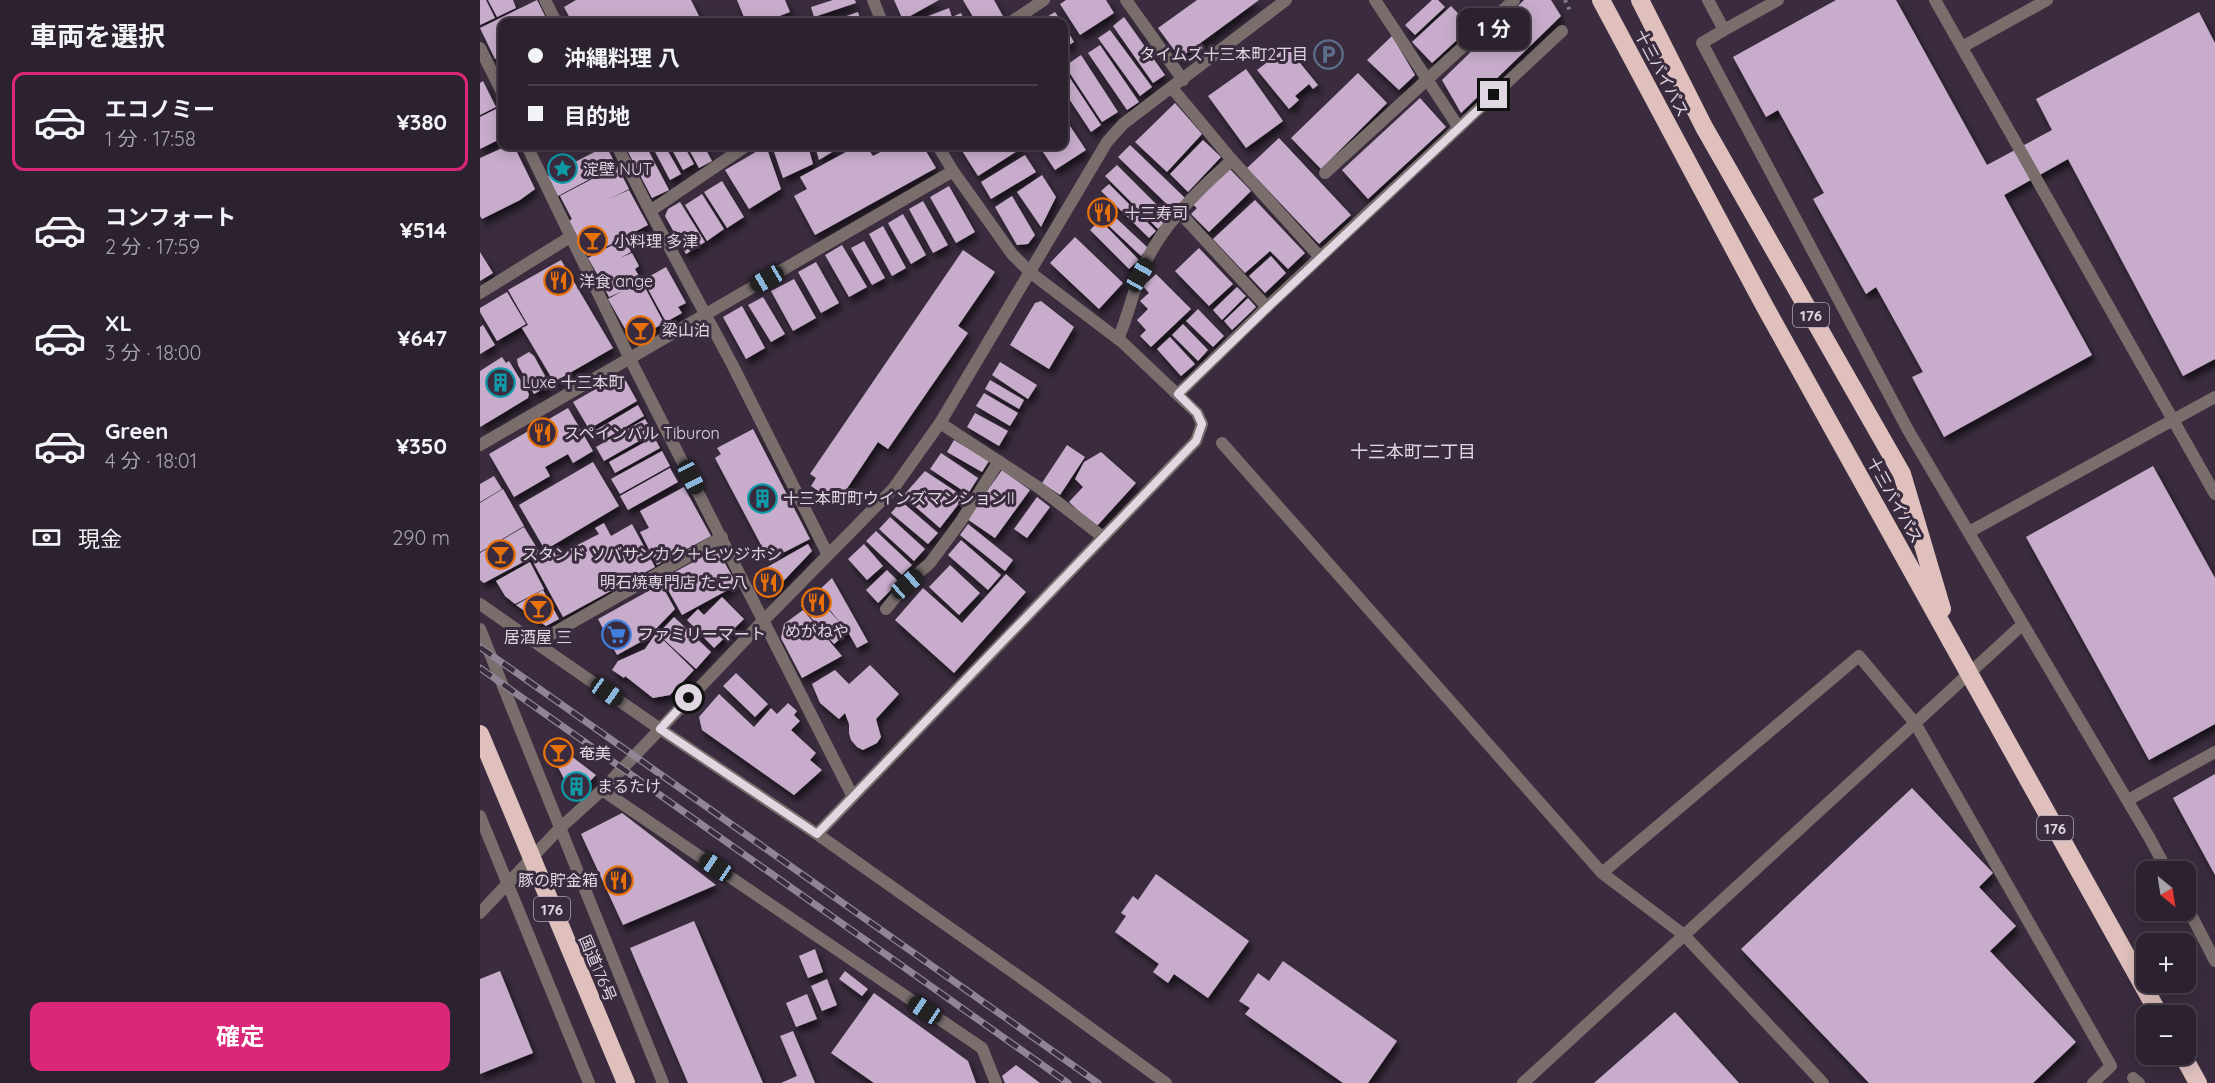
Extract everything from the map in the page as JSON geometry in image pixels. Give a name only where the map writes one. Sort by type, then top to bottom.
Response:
[{"type":"highway","name":"十三バイパス","points":[[1601,0],[1764,305],[2154,1005]]},
{"type":"highway","name":"176","points":[[1640,0],[1704,127],[1902,474],[1951,641]]},
{"type":"highway","name":"国道176号","points":[[480,734],[626,1083]]},
{"type":"highway","points":[[2188,1065],[2198,1083]]},
{"type":"street","points":[[545,0],[554,18]]},
{"type":"street","points":[[873,0],[880,18]]},
{"type":"street","points":[[1017,18],[1044,0]]},
{"type":"street","points":[[1126,0],[1183,80]]},
{"type":"street","points":[[480,913],[559,829],[602,790],[893,489],[940,423],[1107,142],[1123,124],[1286,0]]},
{"type":"street","points":[[1375,0],[1459,128]]},
{"type":"street","points":[[1325,173],[1514,0]]},
{"type":"street","points":[[1708,0],[1725,30]]},
{"type":"street","points":[[1778,0],[1702,43],[1908,430],[2162,861]]},
{"type":"street","points":[[1935,0],[2215,494]]},
{"type":"street","points":[[1962,47],[2047,0]]},
{"type":"street","points":[[1178,394],[1562,31]]},
{"type":"street","points":[[480,48],[498,84]]},
{"type":"street","points":[[1172,88],[1232,160],[1320,258]]},
{"type":"street","points":[[530,150],[629,357],[853,797]]},
{"type":"street","points":[[619,150],[732,364],[828,555]]},
{"type":"street","points":[[650,211],[740,150]]},
{"type":"street","points":[[817,834],[1196,441],[1202,424],[1197,413],[1118,339],[1030,273],[1012,254],[940,150]]},
{"type":"street","points":[[1118,339],[1140,275],[1158,243],[1197,191],[1232,160]]},
{"type":"street","points":[[480,445],[953,171]]},
{"type":"street","points":[[1180,213],[1267,308]]},
{"type":"street","points":[[480,293],[570,237]]},
{"type":"street","points":[[1969,532],[2215,397]]},
{"type":"street","points":[[940,423],[1038,487],[1103,537]]},
{"type":"street","points":[[1222,443],[1602,873],[1684,935],[1823,1083]]},
{"type":"street","points":[[886,609],[907,584],[930,563],[961,521],[999,461]]},
{"type":"street","points":[[536,643],[722,537]]},
{"type":"street","points":[[480,604],[817,834],[1166,1083]]},
{"type":"street","points":[[1523,1083],[2023,624]]},
{"type":"street","points":[[480,629],[663,1083]]},
{"type":"street","points":[[1602,873],[1859,656],[1915,723],[2111,1066],[2093,1083]]},
{"type":"street","points":[[2128,800],[2215,752]]},
{"type":"street","points":[[602,790],[982,1048],[996,1083]]},
{"type":"street","points":[[480,816],[589,1083]]},
{"type":"street","points":[[2194,921],[2215,961]]},
{"type":"building","points":[[480,0],[486,0],[495,18],[480,25]]},
{"type":"building","points":[[488,0],[513,0],[516,8],[497,17]]},
{"type":"building","points":[[537,0],[546,18],[500,18]]},
{"type":"building","points":[[576,0],[691,0],[700,18],[570,18],[564,7]]},
{"type":"building","points":[[737,0],[785,0],[790,12],[774,18],[744,18]]},
{"type":"building","points":[[833,0],[855,0],[856,3],[814,17],[811,7]]},
{"type":"building","points":[[894,0],[939,0],[907,18],[902,18]]},
{"type":"building","points":[[963,0],[994,0],[1004,18],[974,18]]},
{"type":"building","points":[[1066,0],[1106,0],[1114,13],[1080,35],[1060,4]]},
{"type":"building","points":[[1197,0],[1259,0],[1180,58],[1158,28]]},
{"type":"building","points":[[1432,0],[1438,0],[1445,7],[1415,35],[1405,25]]},
{"type":"building","points":[[1524,0],[1551,0],[1561,16],[1461,113],[1442,80]]},
{"type":"building","points":[[1836,0],[1896,0],[1987,165],[2052,130],[2036,99],[2199,12],[2215,43],[2215,359],[2183,376],[2068,159],[2004,195],[2092,355],[1944,437],[1912,377],[1923,372],[1876,287],[1866,294],[1813,199],[1824,193],[1778,110],[1766,117],[1733,57]]},
{"type":"building","points":[[1451,6],[1471,27],[1432,63],[1412,42]]},
{"type":"building","points":[[949,8],[952,17],[961,13],[963,18],[923,18]]},
{"type":"building","points":[[858,12],[860,18],[841,18]]},
{"type":"building","points":[[1055,12],[1059,18],[1045,18]]},
{"type":"building","points":[[1124,17],[1165,75],[1153,83],[1113,26]]},
{"type":"building","points":[[498,19],[498,57],[495,59],[480,28]]},
{"type":"building","points":[[1110,30],[1152,87],[1140,96],[1098,38]]},
{"type":"building","points":[[1068,32],[1074,42],[1068,46]]},
{"type":"building","points":[[1392,36],[1415,75],[1399,90],[1367,60]]},
{"type":"building","points":[[1100,45],[1139,102],[1127,110],[1088,53]]},
{"type":"building","points":[[1287,47],[1318,85],[1313,89],[1309,84],[1295,96],[1299,100],[1289,109],[1257,70]]},
{"type":"building","points":[[1081,55],[1118,112],[1102,122],[1068,71],[1068,64]]},
{"type":"building","points":[[1246,69],[1283,121],[1246,148],[1208,96]]},
{"type":"building","points":[[1358,73],[1387,103],[1321,169],[1291,138]]},
{"type":"building","points":[[1068,75],[1101,125],[1091,132],[1068,97]]},
{"type":"building","points":[[483,81],[496,107],[480,115],[480,83]]},
{"type":"building","points":[[1420,98],[1446,127],[1368,199],[1342,170]]},
{"type":"building","points":[[1175,103],[1202,134],[1167,172],[1135,142]]},
{"type":"building","points":[[496,109],[498,113],[498,140],[480,149],[480,117]]},
{"type":"building","points":[[1068,123],[1086,150],[1055,170],[1042,150],[1068,150]]},
{"type":"building","points":[[1279,138],[1351,215],[1319,244],[1247,168]]},
{"type":"building","points":[[1203,140],[1221,157],[1188,192],[1170,174]]},
{"type":"building","points":[[1130,145],[1185,198],[1173,210],[1118,157]]},
{"type":"building","points":[[498,150],[516,150],[535,189],[520,200],[482,219],[480,216],[480,158]]},
{"type":"building","points":[[598,150],[608,150],[616,165],[558,196],[548,176]]},
{"type":"building","points":[[627,150],[648,150],[669,190],[652,198]]},
{"type":"building","points":[[654,150],[667,150],[681,174],[670,180]]},
{"type":"building","points":[[672,150],[686,150],[694,164],[683,170]]},
{"type":"building","points":[[689,150],[706,150],[712,161],[699,168]]},
{"type":"building","points":[[759,150],[767,150],[781,189],[749,209],[725,170]]},
{"type":"building","points":[[773,150],[809,150],[813,164],[783,178]]},
{"type":"building","points":[[816,150],[835,150],[819,160]]},
{"type":"building","points":[[850,150],[869,150],[873,156],[884,150],[925,150],[936,168],[815,235],[794,196],[807,189],[800,177]]},
{"type":"building","points":[[962,150],[1019,150],[978,176]]},
{"type":"building","points":[[1025,155],[1036,172],[991,199],[981,182]]},
{"type":"building","points":[[1117,165],[1169,217],[1158,229],[1105,176]]},
{"type":"building","points":[[617,166],[629,189],[609,199],[629,190],[648,225],[588,256],[569,221],[572,219],[560,196]]},
{"type":"building","points":[[1229,168],[1251,191],[1209,232],[1191,214],[1197,208],[1192,204]]},
{"type":"building","points":[[1042,175],[1056,197],[1041,227],[1017,192]]},
{"type":"building","points":[[722,181],[744,217],[727,228],[704,192]]},
{"type":"building","points":[[1109,184],[1156,231],[1149,238],[1101,191]]},
{"type":"building","points":[[949,186],[975,232],[956,243],[930,197]]},
{"type":"building","points":[[702,194],[724,229],[707,241],[685,205]]},
{"type":"building","points":[[1012,196],[1035,235],[1028,244],[1017,245],[995,207]]},
{"type":"building","points":[[1255,200],[1305,253],[1288,269],[1270,251],[1245,273],[1213,239]]},
{"type":"building","points":[[923,201],[948,245],[933,253],[909,209]]},
{"type":"building","points":[[680,202],[705,242],[686,254],[665,216],[668,209]]},
{"type":"building","points":[[1100,203],[1148,248],[1141,256],[1093,211]]},
{"type":"building","points":[[903,214],[926,255],[911,264],[888,223]]},
{"type":"building","points":[[1100,220],[1139,260],[1129,269],[1090,230]]},
{"type":"building","points":[[883,226],[906,268],[892,276],[869,234]]},
{"type":"building","points":[[1075,237],[1123,283],[1099,309],[1050,263]]},
{"type":"building","points":[[624,239],[631,252],[620,258],[632,253],[639,266],[635,269],[664,323],[632,341],[608,299],[623,291],[609,297],[604,287],[617,279],[604,286],[588,258]]},
{"type":"building","points":[[864,241],[885,278],[872,285],[851,248]]},
{"type":"building","points":[[842,245],[867,287],[849,297],[825,255]]},
{"type":"building","points":[[1199,248],[1233,284],[1209,306],[1175,271]]},
{"type":"building","points":[[963,250],[995,272],[958,326],[968,333],[888,449],[878,442],[842,496],[833,490],[829,498],[811,486],[816,478],[810,474]]},
{"type":"building","points":[[480,252],[493,273],[480,281]]},
{"type":"building","points":[[1271,256],[1286,273],[1265,293],[1249,276]]},
{"type":"building","points":[[561,260],[613,348],[554,382],[522,328],[528,325],[508,290]]},
{"type":"building","points":[[816,262],[839,303],[821,313],[798,272]]},
{"type":"building","points":[[666,267],[686,303],[678,307],[682,313],[666,322],[643,280]]},
{"type":"building","points":[[1156,274],[1191,309],[1151,347],[1140,336],[1146,330],[1137,320],[1148,309],[1140,301],[1149,293],[1143,286]]},
{"type":"building","points":[[794,279],[816,318],[793,331],[771,291]]},
{"type":"building","points":[[1237,287],[1246,296],[1222,320],[1213,310]]},
{"type":"building","points":[[507,292],[526,324],[497,341],[480,312],[480,308]]},
{"type":"building","points":[[763,297],[785,334],[771,342],[748,305]]},
{"type":"building","points":[[1248,298],[1256,307],[1232,330],[1224,321]]},
{"type":"building","points":[[1041,301],[1074,327],[1049,369],[1010,345],[1035,303]]},
{"type":"building","points":[[742,306],[765,348],[746,359],[723,317]]},
{"type":"building","points":[[1198,309],[1224,336],[1213,347],[1186,321]]},
{"type":"building","points":[[1183,324],[1208,350],[1198,361],[1172,335]]},
{"type":"building","points":[[483,325],[495,345],[480,354],[480,327]]},
{"type":"building","points":[[1170,337],[1195,364],[1181,376],[1157,349]]},
{"type":"building","points":[[529,352],[534,356],[550,385],[534,394],[517,359]]},
{"type":"building","name":"Luxe 十三本町","points":[[502,357],[506,363],[509,361],[529,394],[528,398],[480,427],[480,371]]},
{"type":"building","points":[[1000,362],[1037,385],[1028,399],[992,375]]},
{"type":"building","points":[[622,374],[637,401],[589,429],[573,402]]},
{"type":"building","points":[[990,380],[1024,400],[1019,409],[985,389]]},
{"type":"building","points":[[984,393],[1018,413],[1010,426],[976,406]]},
{"type":"building","points":[[638,405],[644,416],[602,441],[596,430]]},
{"type":"building","points":[[568,408],[593,451],[573,463],[568,454],[545,467],[550,476],[514,497],[489,454]]},
{"type":"building","points":[[975,413],[1008,431],[999,446],[967,427]]},
{"type":"building","points":[[645,419],[653,433],[604,461],[596,447]]},
{"type":"building","name":"十三本町町ウインズマンションII","points":[[753,429],[810,539],[769,560],[715,458],[721,454],[717,448]]},
{"type":"building","points":[[654,437],[660,448],[615,473],[609,462]]},
{"type":"building","points":[[954,440],[989,461],[982,472],[947,452]]},
{"type":"building","points":[[1067,445],[1085,457],[1060,495],[1042,483]]},
{"type":"building","points":[[662,451],[670,466],[620,494],[611,479]]},
{"type":"building","points":[[1101,452],[1136,483],[1096,527],[1069,502],[1083,487],[1075,479],[1084,462]]},
{"type":"building","points":[[941,453],[978,478],[968,494],[930,469]]},
{"type":"building","points":[[593,462],[619,506],[545,550],[519,505]]},
{"type":"building","points":[[2153,466],[2215,578],[2215,724],[2149,760],[2026,537]]},
{"type":"building","points":[[670,468],[678,482],[628,510],[620,496]]},
{"type":"building","points":[[1002,470],[1030,490],[995,538],[967,519]]},
{"type":"building","points":[[925,471],[964,497],[940,528],[903,496]]},
{"type":"building","points":[[494,476],[502,489],[480,502],[480,484]]},
{"type":"building","points":[[684,487],[711,536],[657,565],[640,532],[649,528],[640,511]]},
{"type":"building","points":[[503,489],[524,526],[480,552],[480,503]]},
{"type":"building","points":[[1037,497],[1050,507],[1027,538],[1014,529]]},
{"type":"building","points":[[901,501],[938,533],[928,544],[891,513]]},
{"type":"building","points":[[890,517],[925,549],[914,561],[879,529]]},
{"type":"building","points":[[604,523],[611,536],[632,524],[655,567],[563,617],[533,562],[554,551],[556,556],[599,534],[595,528]]},
{"type":"building","points":[[968,524],[1013,560],[1005,571],[960,535]]},
{"type":"building","points":[[524,527],[540,553],[484,583],[480,580],[480,553]]},
{"type":"building","points":[[876,531],[912,565],[902,575],[866,541]]},
{"type":"building","points":[[961,540],[1001,575],[988,590],[948,555]]},
{"type":"building","points":[[808,544],[812,551],[773,592],[764,592],[755,574]]},
{"type":"building","points":[[864,544],[883,566],[867,580],[848,559]]},
{"type":"building","points":[[717,549],[737,585],[682,615],[662,579]]},
{"type":"building","points":[[530,562],[544,589],[515,604],[505,596],[496,581]]},
{"type":"building","points":[[950,565],[980,593],[959,615],[929,587]]},
{"type":"building","points":[[887,570],[899,582],[878,603],[866,590]]},
{"type":"building","points":[[1006,574],[1026,592],[954,673],[895,620],[923,588],[962,623]]},
{"type":"building","points":[[832,578],[868,642],[857,648],[848,632],[834,644],[801,606],[814,594],[843,626],[816,593]]},
{"type":"building","points":[[661,584],[675,609],[646,639],[617,655],[598,619]]},
{"type":"building","points":[[543,590],[559,619],[546,626],[516,605]]},
{"type":"building","points":[[722,597],[744,619],[714,648],[687,620],[698,609],[704,615]]},
{"type":"building","points":[[803,610],[842,656],[802,678],[781,638],[784,624]]},
{"type":"building","points":[[674,617],[711,652],[696,669],[658,634]]},
{"type":"building","points":[[656,633],[694,670],[670,695],[653,698],[625,676],[624,678],[612,670],[618,661],[645,649]]},
{"type":"building","points":[[870,665],[899,694],[876,719],[881,737],[877,743],[863,750],[851,740],[845,713],[839,719],[820,703],[812,684],[835,670],[849,684]]},
{"type":"building","points":[[736,673],[768,704],[755,717],[723,686]]},
{"type":"building","points":[[719,694],[754,727],[771,708],[777,714],[788,703],[797,711],[794,715],[800,721],[791,730],[816,753],[810,760],[822,770],[794,795],[702,730],[699,717]]},
{"type":"building","name":"まるたけ","points":[[554,743],[596,775],[574,798],[547,746]]},
{"type":"building","points":[[2215,774],[2215,875],[2173,798]]},
{"type":"building","points":[[1912,788],[1993,873],[1979,887],[2016,926],[1990,951],[2076,1042],[2033,1083],[1869,1083],[1741,949]]},
{"type":"building","points":[[622,813],[716,885],[623,925],[581,834]]},
{"type":"building","points":[[1156,874],[1249,941],[1208,998],[1174,974],[1168,983],[1153,972],[1159,964],[1115,932],[1126,916],[1121,913],[1133,896],[1138,900]]},
{"type":"building","points":[[694,921],[763,1083],[688,1083],[630,948]]},
{"type":"building","points":[[815,949],[823,972],[808,978],[799,956]]},
{"type":"building","points":[[1283,961],[1397,1041],[1368,1083],[1343,1083],[1245,1014],[1250,1008],[1239,1001],[1258,973],[1269,981]]},
{"type":"building","points":[[500,971],[533,1053],[480,1074],[480,979]]},
{"type":"building","points":[[845,971],[868,989],[862,996],[839,979]]},
{"type":"building","points":[[827,979],[837,1005],[822,1011],[811,986]]},
{"type":"building","points":[[874,993],[968,1061],[976,1083],[874,1083],[831,1053]]},
{"type":"building","points":[[807,994],[817,1019],[796,1027],[786,1003]]},
{"type":"building","points":[[1675,1012],[1739,1083],[1594,1083]]},
{"type":"building","points":[[793,1031],[815,1083],[781,1083],[797,1076],[780,1036]]},
{"type":"building","points":[[1016,1065],[1040,1083],[1005,1083],[1002,1076]]},
{"type":"railway","points":[[480,647],[1098,1083]]},
{"type":"railway","points":[[480,668],[1068,1083]]},
{"type":"place","name":"タイムズ十三本町2丁目","points":[[1329,54]]},
{"type":"place","name":"淀壁 NUT","points":[[562,169]]},
{"type":"place","name":"十三寿司","points":[[1103,213]]},
{"type":"place","name":"小料理 多津","points":[[593,241]]},
{"type":"place","name":"洋食 ange","points":[[558,281]]},
{"type":"place","name":"梁山泊","points":[[641,330]]},
{"type":"place","name":"Luxe 十三本町","points":[[501,382]]},
{"type":"place","name":"スペインバル Tiburon","points":[[543,433]]},
{"type":"place","name":"十三本町町ウインズマンションII","points":[[762,498]]},
{"type":"place","name":"スタンド ソバサンカク＋ヒツジホシ","points":[[501,554]]},
{"type":"place","name":"明石焼専門店 たこ八","points":[[769,582]]},
{"type":"place","name":"めがねや","points":[[817,603]]},
{"type":"place","name":"居酒屋 三","points":[[538,609]]},
{"type":"place","name":"ファミリーマート","points":[[617,634]]},
{"type":"place","name":"奄美","points":[[558,753]]},
{"type":"place","name":"まるたけ","points":[[576,786]]},
{"type":"place","name":"豚の貯金箱","points":[[619,880]]},
{"type":"district","name":"十三本町二丁目","points":[[1413,451]]},
{"type":"route","points":[[689,698],[660,729],[817,834],[1196,441],[1202,424],[1197,413],[1178,394],[1494,95]]}]
